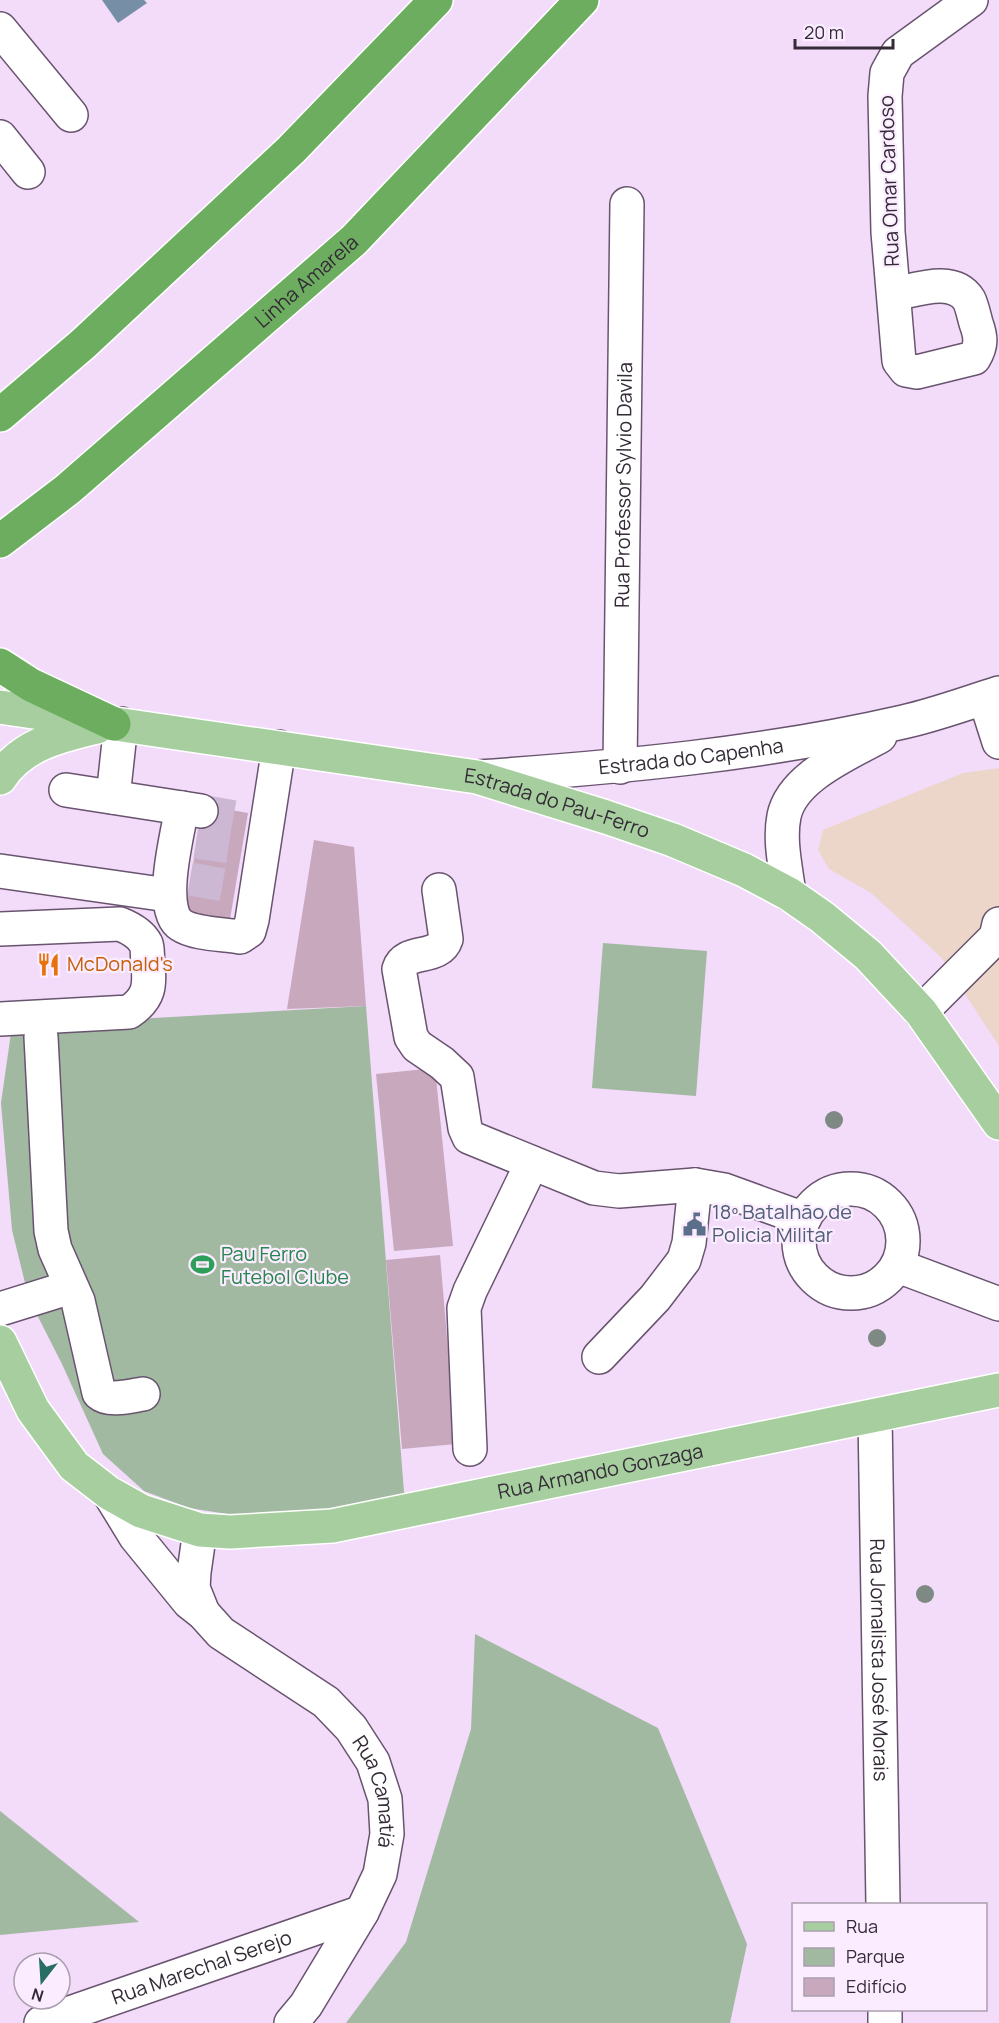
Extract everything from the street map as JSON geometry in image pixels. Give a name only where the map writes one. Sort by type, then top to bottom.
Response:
[{"type":"highway","points":[[0,415],[83,344],[291,150],[435,0]]},
{"type":"highway","name":"Linha Amarela","points":[[3,539],[68,489],[354,240],[582,0]]},
{"type":"highway","points":[[0,665],[39,689],[117,724]]},
{"type":"main road","name":"Estrada do Pau-Ferro","points":[[0,707],[477,777],[673,840],[744,870],[789,894],[822,917],[868,955],[921,1012],[999,1124]]},
{"type":"main road","points":[[0,778],[6,769],[28,749],[51,740],[117,724]]},
{"type":"main road","name":"Rua Camatiá","points":[[0,1342],[33,1410],[74,1466],[109,1493],[141,1511],[200,1530]]},
{"type":"main road","name":"Rua Armando Gonzaga","points":[[200,1530],[230,1532],[332,1526],[999,1390]]},
{"type":"street","name":"Rua Omar Cardoso","points":[[894,294],[888,232],[885,96],[887,73],[898,53],[971,0]]},
{"type":"street","points":[[0,29],[71,115]]},
{"type":"street","points":[[0,137],[28,172]]},
{"type":"street","name":"Rua Professor Sylvio Davila","points":[[620,767],[627,204]]},
{"type":"street","points":[[992,695],[999,742]]},
{"type":"street","name":"Estrada do Capenha","points":[[477,777],[620,767],[803,742],[905,722],[992,695]]},
{"type":"street","name":"Estrada do Capenha","points":[[789,894],[782,839],[784,816],[790,800],[804,783],[824,768],[905,722]]},
{"type":"street","points":[[113,797],[117,724]]},
{"type":"street","points":[[66,790],[113,797],[189,825],[176,883],[174,918],[180,925],[190,929],[240,937],[249,931],[246,889],[255,836],[279,747]]},
{"type":"street","points":[[0,871],[176,883]]},
{"type":"street","points":[[439,890],[446,939],[444,944],[440,950],[406,960],[399,969],[411,1037],[417,1046],[442,1063],[456,1077],[465,1128],[469,1137],[594,1188],[619,1191],[694,1185],[724,1190],[804,1219]]},
{"type":"street","points":[[0,929],[120,924],[135,931],[146,945],[150,981],[140,1005],[129,1012],[0,1019]]},
{"type":"street","points":[[921,1012],[996,938],[999,924]]},
{"type":"street","points":[[41,1036],[51,1231],[55,1250],[78,1301],[99,1393],[112,1398],[143,1394]]},
{"type":"street","points":[[470,1449],[464,1308],[470,1290],[532,1164]]},
{"type":"street","points":[[599,1357],[655,1298],[684,1260],[689,1243],[694,1185]]},
{"type":"street","points":[[855,1189],[875,1195],[891,1207],[902,1226],[904,1246],[897,1266],[885,1281],[867,1291],[848,1293],[828,1288],[812,1276],[802,1258],[799,1238],[804,1219],[816,1202],[834,1192],[855,1189]]},
{"type":"street","points":[[897,1266],[999,1304]]},
{"type":"street","points":[[0,1309],[71,1287]]},
{"type":"street","name":"Rua Jornalista José Morais","points":[[874,1416],[883,1903]]},
{"type":"street","name":"Rua Camatiá","points":[[109,1493],[136,1537],[189,1602],[203,1613],[221,1634],[326,1702],[351,1728],[374,1762],[386,1799],[387,1834],[380,1874],[362,1912],[306,2005],[291,2023]]},
{"type":"street","name":"Rua Camatiá","points":[[200,1530],[194,1588],[203,1613]]},
{"type":"street","name":"Rua Marechal Serejo","points":[[41,2023],[362,1912]]},
{"type":"shaded area","points":[[999,768],[999,1046],[941,957],[871,893],[829,869],[818,850],[823,830],[963,773]]},
{"type":"green space","points":[[603,943],[707,951],[696,1096],[592,1088]]},
{"type":"green space","name":"Pau Ferro Futebol Clube","points":[[366,1006],[405,1505],[253,1518],[189,1508],[144,1491],[103,1454],[29,1299],[12,1230],[1,1103],[12,1026]]},
{"type":"green space","points":[[475,1634],[658,1728],[747,1944],[730,2023],[346,2023],[406,1942],[471,1729]]},
{"type":"green space","points":[[0,1811],[139,1922],[0,1935]]},
{"type":"water","points":[[102,0],[144,0],[147,3],[118,23]]},
{"type":"building","points":[[203,805],[248,813],[230,919],[185,912]]},
{"type":"building","points":[[314,840],[354,847],[366,1006],[287,1009]]},
{"type":"building","points":[[435,1068],[453,1246],[394,1251],[376,1074]]},
{"type":"building","points":[[440,1255],[456,1444],[402,1449],[386,1260]]},
{"type":"tunnel","points":[[201,811],[247,819]]},
{"type":"tunnel","points":[[196,842],[242,849]]},
{"type":"tunnel","points":[[190,879],[236,887]]},
{"type":"place","name":"McDonald's","points":[[49,964]]},
{"type":"place","name":"18º Batalhão de Policia Militar","points":[[694,1224]]},
{"type":"place","name":"Pau Ferro Futebol Clube","points":[[203,1265]]}]
